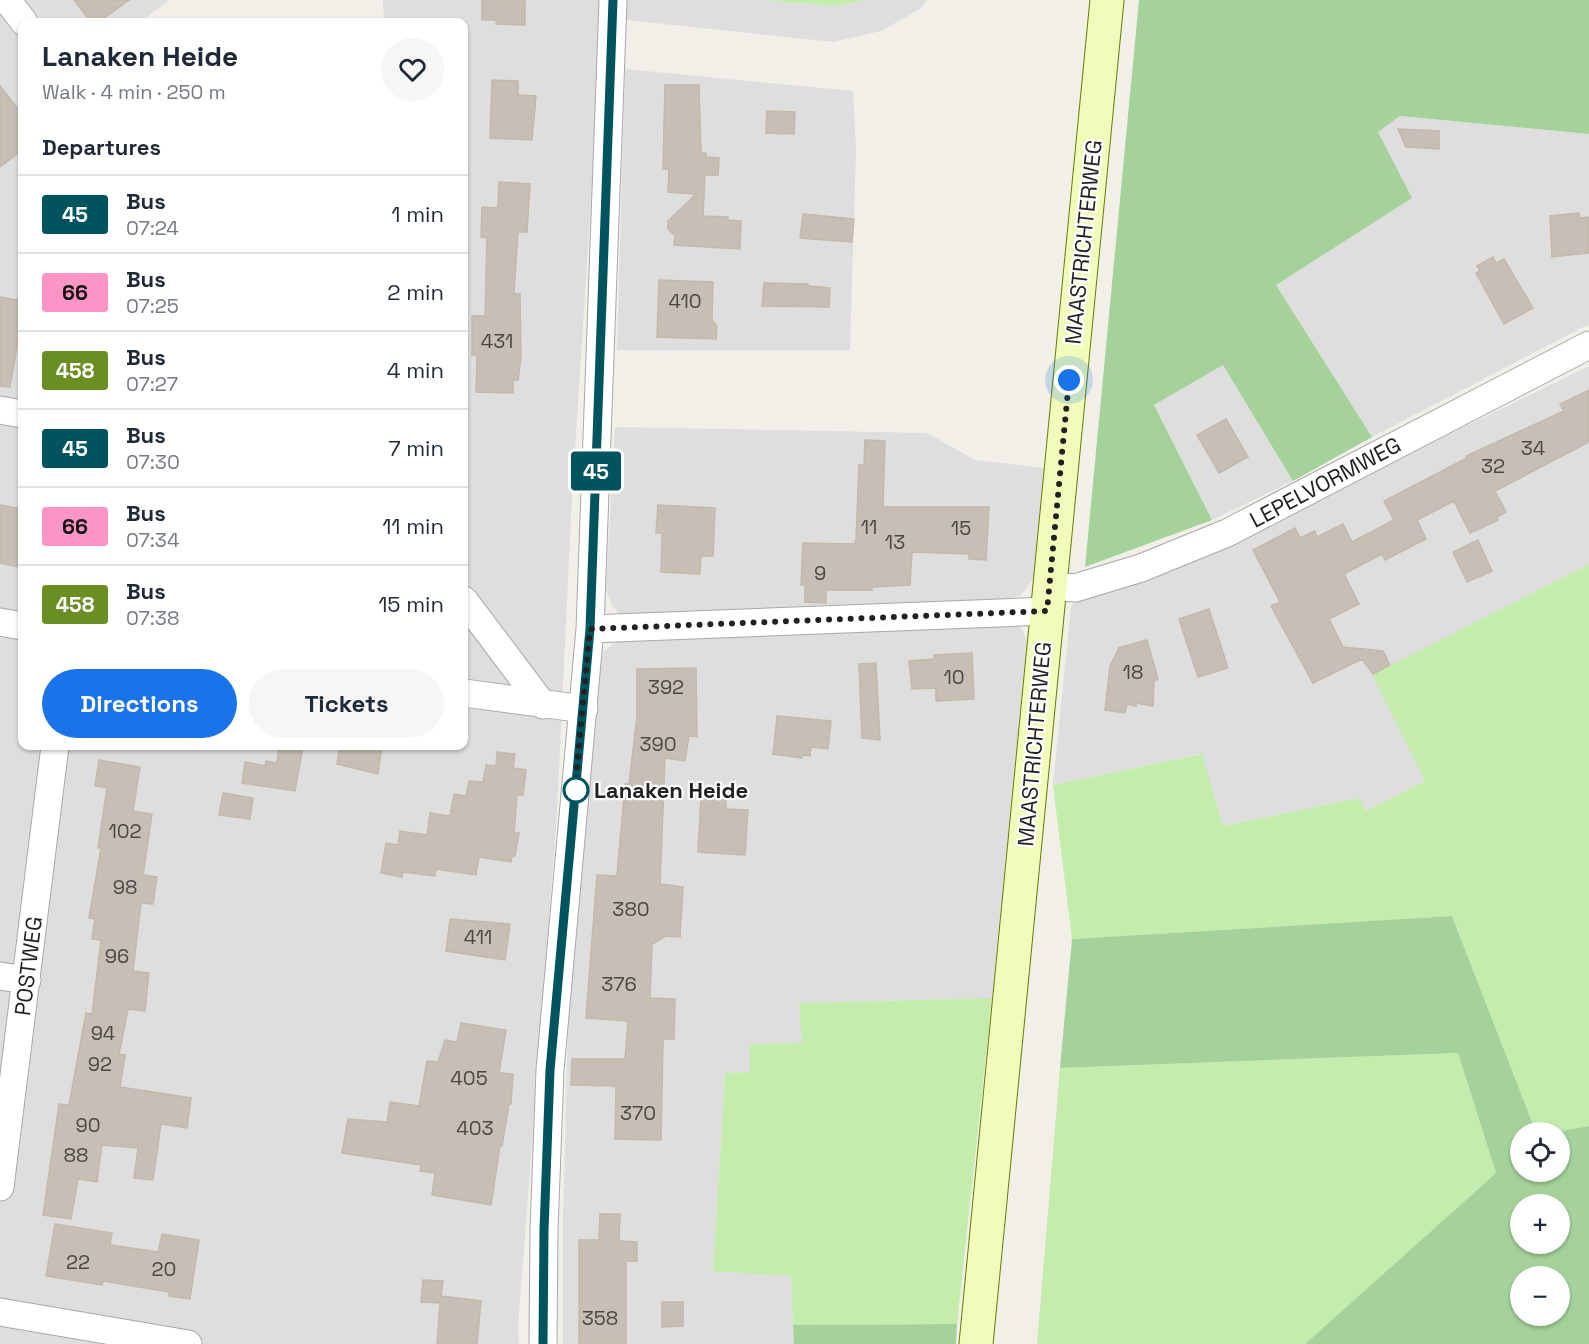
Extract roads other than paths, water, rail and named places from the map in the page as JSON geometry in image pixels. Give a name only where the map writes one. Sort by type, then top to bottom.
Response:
[{"type":"main road","name":"MAASTRICHTERWEG","points":[[976,1344],[1107,0]]},
{"type":"street","points":[[7,0],[21,18]]},
{"type":"street","points":[[543,1344],[544,1230],[550,1070],[590,629],[613,0]]},
{"type":"street","name":"LEPELVORMWEG","points":[[590,629],[1048,598],[1141,568],[1227,533],[1589,345]]},
{"type":"street","points":[[0,410],[18,413]]},
{"type":"street","points":[[468,605],[543,705]]},
{"type":"street","points":[[0,622],[18,625]]},
{"type":"street","points":[[468,694],[584,709]]},
{"type":"street","name":"POSTWEG","points":[[0,1187],[55,750]]},
{"type":"street","points":[[0,976],[27,980]]},
{"type":"street","points":[[0,1311],[188,1344]]},
{"type":"place","name":"Lanaken Heide","points":[[576,790]]}]
